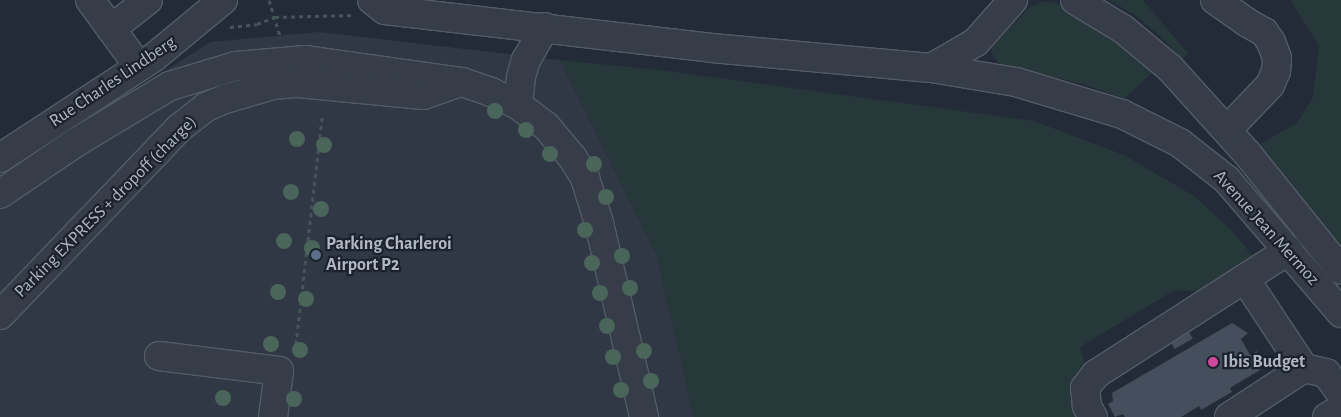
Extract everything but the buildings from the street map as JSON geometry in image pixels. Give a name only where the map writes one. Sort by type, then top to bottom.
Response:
[{"type":"street","points":[[90,0],[138,67]]},
{"type":"street","points":[[111,29],[148,0]]},
{"type":"street","name":"Rue Charles Lindberg","points":[[0,158],[138,67],[187,32],[223,0]]},
{"type":"street","points":[[931,68],[976,42],[1013,0]]},
{"type":"street","name":"Avenue Jean Mermoz","points":[[1075,0],[1123,29],[1170,68],[1227,130],[1341,270]]},
{"type":"street","points":[[1214,0],[1264,32],[1271,42],[1276,58],[1276,70],[1270,85],[1227,130]]},
{"type":"street","name":"Avenue Jean Mermoz","points":[[378,5],[712,48],[931,68],[1016,82],[1113,111],[1180,143],[1228,180],[1289,250],[1341,314]]},
{"type":"street","points":[[518,105],[521,78],[526,60],[544,27]]},
{"type":"street","points":[[0,194],[76,143],[170,86],[236,66],[284,66],[422,95],[462,82],[491,92],[518,105],[546,126],[572,157],[585,178],[599,223],[644,417]]},
{"type":"street","name":"Parking EXPRESS + dropoff (charge)","points":[[0,316],[178,129],[206,107],[284,66]]},
{"type":"street","points":[[1093,417],[1087,406],[1085,388],[1096,374],[1289,250]]},
{"type":"street","points":[[1245,279],[1304,368],[1326,373],[1341,394]]},
{"type":"street","points":[[159,356],[287,363],[273,417]]},
{"type":"street","points":[[1239,414],[1304,368]]},
{"type":"street","points":[[1327,417],[1341,409]]},
{"type":"path","points":[[269,0],[275,17],[284,66]]},
{"type":"path","points":[[187,32],[257,24],[275,17],[354,15],[378,5]]},
{"type":"path","points":[[287,363],[322,117]]},
{"type":"shaded area","points":[[1109,0],[1143,0],[1188,53],[1182,59],[1159,35],[1135,15]]},
{"type":"shaded area","points":[[1290,0],[1341,0],[1341,266],[1246,152],[1297,123],[1313,97],[1319,45]]},
{"type":"shaded area","points":[[1042,2],[1053,2],[1075,10],[1156,69],[1124,99],[1084,84],[1000,65],[991,52],[993,45],[1030,7]]},
{"type":"shaded area","name":"Parking Charleroi Airport P2","points":[[319,32],[560,60],[657,256],[694,417],[0,417],[0,173],[211,42]]},
{"type":"shaded area","points":[[560,60],[660,70],[1034,121],[1124,155],[1194,196],[1232,231],[1255,259],[1204,292],[1175,290],[1080,347],[1085,364],[1073,386],[1070,397],[1080,415],[1076,417],[694,417],[657,256]]},
{"type":"place","name":"Parking Charleroi Airport P2","points":[[316,255]]},
{"type":"place","name":"Ibis Budget","points":[[1213,362]]}]
